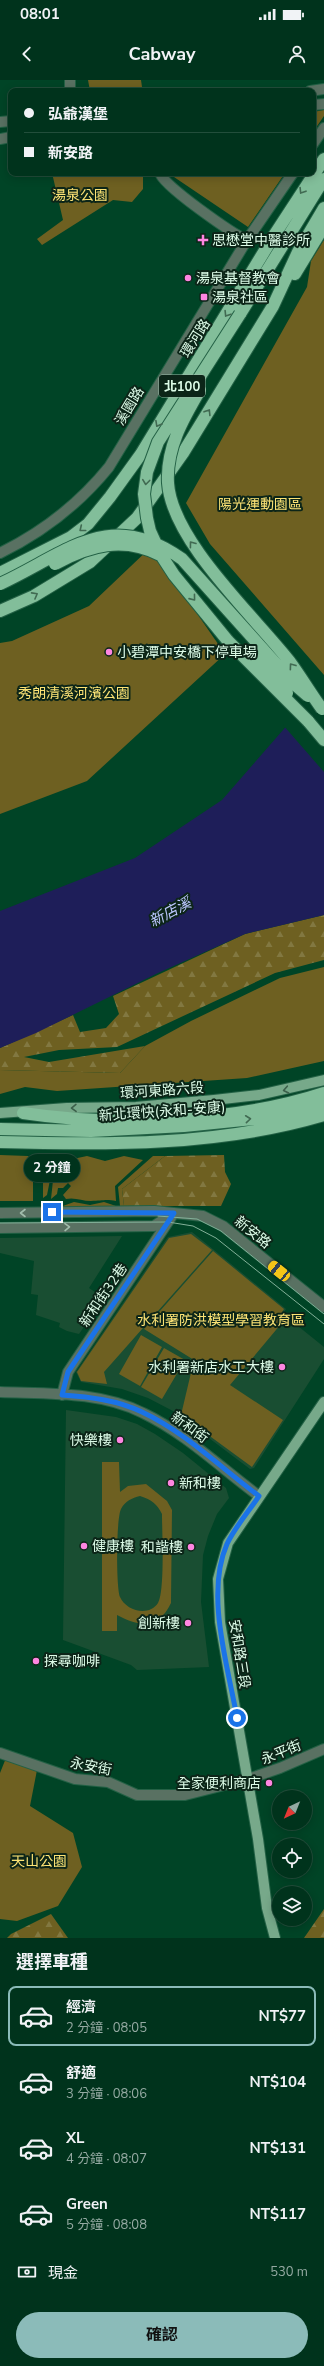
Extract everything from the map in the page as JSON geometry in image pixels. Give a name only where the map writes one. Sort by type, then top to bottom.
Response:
[{"type":"highway","name":"環河路","points":[[316,171],[324,159]]},
{"type":"highway","name":"環河路","points":[[0,574],[71,537],[88,524],[110,497],[141,454],[273,237],[313,176]]},
{"type":"highway","points":[[323,710],[290,662],[187,536],[171,501],[168,468],[178,430],[242,317],[324,179]]},
{"type":"highway","points":[[308,721],[228,641],[174,575],[161,555],[150,531],[144,494],[147,472],[158,442],[324,192]]},
{"type":"highway","name":"北100","points":[[0,611],[34,596],[90,562],[137,518],[183,453],[273,306],[298,252],[324,208]]},
{"type":"highway","points":[[273,306],[324,226]]},
{"type":"highway","points":[[0,584],[88,540],[126,535],[165,547],[182,559],[294,684],[323,710]]},
{"type":"highway","points":[[0,593],[58,562],[98,545],[131,544],[150,550],[176,566],[198,587],[263,660],[308,721],[324,740]]},
{"type":"highway","points":[[23,1113],[100,1121],[173,1118],[253,1109],[324,1092]]},
{"type":"highway","name":"新北環快(永和-安康)","points":[[0,1129],[91,1131],[184,1126],[273,1117],[324,1104]]},
{"type":"highway","points":[[0,1142],[143,1142],[222,1136],[271,1128],[324,1116]]},
{"type":"main road","name":"環河東路六段","points":[[0,1113],[23,1113],[67,1108],[136,1107],[252,1096],[290,1089],[324,1080]]},
{"type":"main road","points":[[0,1145],[151,1147],[245,1138],[324,1121]]},
{"type":"main road","name":"安和路三段","points":[[275,1938],[267,1908],[248,1779],[220,1622],[218,1580],[228,1543],[324,1402]]},
{"type":"street","points":[[316,140],[324,128]]},
{"type":"street","points":[[160,176],[172,189],[247,240]]},
{"type":"street","name":"溪園路","points":[[0,553],[28,539],[53,521],[89,492],[109,467],[247,240],[290,176]]},
{"type":"street","name":"新安路","points":[[0,1213],[195,1214],[223,1226],[324,1307]]},
{"type":"street","points":[[0,1228],[154,1226],[174,1213]]},
{"type":"street","name":"新和街32巷","points":[[62,1395],[68,1372],[174,1213]]},
{"type":"street","name":"新和街","points":[[0,1392],[94,1398],[142,1412],[165,1425],[259,1496]]},
{"type":"street","name":"永平街","points":[[248,1779],[280,1768],[324,1749]]},
{"type":"street","name":"永安街","points":[[1,1757],[75,1779],[108,1782],[137,1795],[185,1795],[248,1779]]},
{"type":"shaded area","points":[[192,1232],[286,1309],[283,1314],[324,1347],[324,1359],[254,1468],[250,1469],[173,1411],[148,1398],[122,1389],[81,1382],[76,1372],[168,1237]]},
{"type":"shaded area","points":[[122,1236],[89,1288],[104,1298],[79,1334],[59,1327],[60,1323],[36,1315],[38,1295],[31,1294],[34,1261],[0,1253],[0,1238]]},
{"type":"shaded area","points":[[66,1410],[116,1417],[137,1424],[183,1453],[226,1488],[229,1498],[217,1514],[208,1536],[203,1555],[201,1602],[209,1667],[137,1670],[131,1665],[63,1640]]},
{"type":"green space","points":[[88,80],[141,80],[142,87],[136,88],[89,88]]},
{"type":"green space","points":[[324,110],[324,116],[316,128],[316,111]]},
{"type":"green space","name":"湯泉公園","points":[[53,176],[143,176],[143,189],[132,202],[113,200],[42,245],[37,239],[63,220]]},
{"type":"green space","points":[[174,176],[283,176],[248,227]]},
{"type":"green space","name":"陽光運動園區","points":[[324,240],[324,675],[210,544],[186,503],[307,287],[311,261]]},
{"type":"green space","name":"秀朗清溪河濱公園","points":[[151,547],[225,654],[87,781],[0,814],[0,643],[12,641],[89,606]]},
{"type":"green space","points":[[324,915],[324,960],[275,973],[117,1047],[59,1050],[24,1057],[49,1062],[145,1046],[120,1073],[0,1070],[0,1048],[73,1015],[80,1032],[106,1028],[119,1014],[113,996],[245,934]]},
{"type":"green space","points":[[324,967],[324,1061],[247,1078],[57,1091],[25,1087],[0,1094],[0,1070],[120,1073],[145,1046],[191,1021],[280,978]]},
{"type":"green space","points":[[0,1155],[28,1156],[33,1161],[33,1201],[0,1201]]},
{"type":"green space","points":[[224,1155],[225,1172],[231,1184],[221,1206],[124,1206],[122,1189],[165,1156]]},
{"type":"green space","points":[[54,1156],[68,1160],[87,1156],[105,1161],[124,1156],[143,1160],[115,1186],[116,1201],[91,1201],[72,1198],[66,1199],[63,1195],[71,1186],[68,1183],[63,1188],[58,1188],[57,1194],[51,1199],[54,1171],[50,1159]]},
{"type":"green space","points":[[153,1156],[165,1156],[122,1189],[124,1206],[120,1206],[118,1187]]},
{"type":"green space","points":[[43,1163],[50,1167],[51,1175],[47,1195],[43,1198]]},
{"type":"green space","points":[[74,1202],[90,1205],[104,1202],[116,1206],[60,1207]]},
{"type":"green space","points":[[191,1234],[212,1250],[104,1372],[107,1384],[81,1381],[77,1372],[169,1238]]},
{"type":"green space","name":"水利署防洪模型學習教育區","points":[[213,1251],[284,1309],[281,1314],[286,1318],[230,1385],[283,1420],[252,1467],[181,1415],[194,1360],[144,1329]]},
{"type":"green space","points":[[141,1335],[162,1347],[140,1386],[119,1374]]},
{"type":"green space","points":[[164,1348],[185,1360],[162,1399],[141,1387]]},
{"type":"green space","points":[[102,1462],[119,1462],[120,1492],[128,1486],[146,1484],[167,1501],[172,1510],[171,1603],[161,1618],[154,1621],[148,1623],[133,1622],[117,1615],[117,1631],[102,1631]],"holes":[[[140,1496],[154,1503],[162,1514],[163,1560],[162,1586],[158,1603],[149,1610],[144,1611],[132,1609],[127,1606],[120,1597],[117,1553],[118,1526],[121,1509],[132,1499]]]},
{"type":"green space","name":"天山公園","points":[[6,1758],[37,1770],[30,1806],[73,1833],[82,1867],[58,1906],[17,1921],[0,1919],[0,1773]]},
{"type":"green space","points":[[324,1909],[324,1938],[304,1938]]},
{"type":"green space","points":[[51,1914],[68,1938],[7,1938],[11,1934]]},
{"type":"water","name":"新店溪","points":[[324,683],[324,915],[245,934],[158,973],[36,1033],[0,1048],[0,911],[135,858],[222,800]]},
{"type":"pier","points":[[324,681],[324,772],[283,725]]},
{"type":"tram line","points":[[158,1216],[197,1219],[221,1231],[324,1314]]},
{"type":"tram line","points":[[0,1223],[168,1222],[193,1226],[216,1238],[324,1324]]},
{"type":"place","name":"思懋堂中醫診所","points":[[203,240]]},
{"type":"place","name":"湯泉基督教會","points":[[188,278]]},
{"type":"place","name":"湯泉社區","points":[[204,297]]},
{"type":"place","name":"小碧潭中安橋下停車場","points":[[109,652]]},
{"type":"place","name":"水利署新店水工大樓","points":[[282,1367]]},
{"type":"place","name":"快樂樓","points":[[120,1440]]},
{"type":"place","name":"新和樓","points":[[171,1483]]},
{"type":"place","name":"健康樓","points":[[84,1546]]},
{"type":"place","name":"和諧樓","points":[[191,1547]]},
{"type":"place","name":"創新樓","points":[[188,1623]]},
{"type":"place","name":"探尋咖啡","points":[[36,1661]]},
{"type":"place","name":"全家便利商店","points":[[269,1783]]},
{"type":"route","points":[[52,1212],[174,1213],[68,1372],[62,1395],[94,1398],[119,1404],[142,1412],[165,1425],[189,1442],[259,1496],[228,1543],[221,1561],[218,1580],[220,1622],[237,1718]]}]
